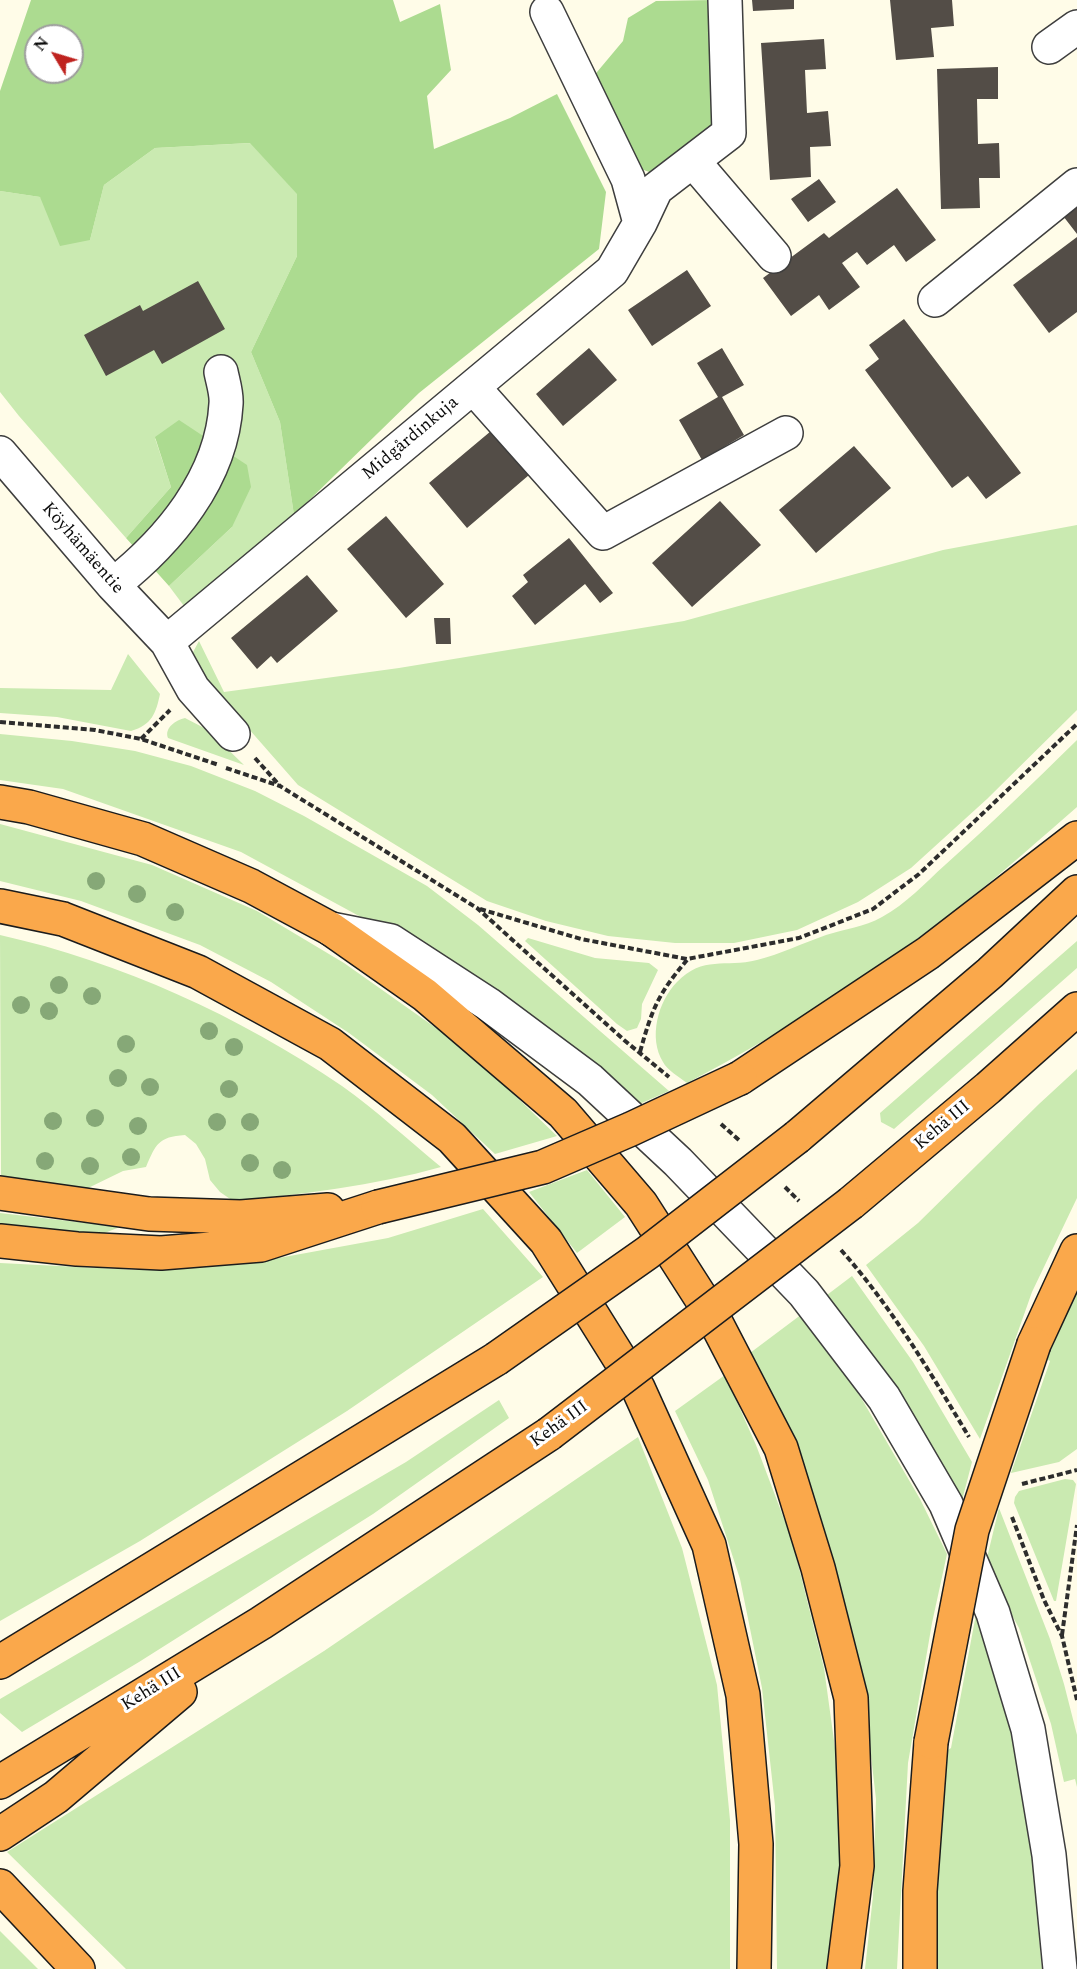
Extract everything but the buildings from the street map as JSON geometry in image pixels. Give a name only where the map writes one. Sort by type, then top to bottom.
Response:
[{"type":"highway","points":[[0,802],[29,807],[143,839],[251,886],[331,929],[424,995],[563,1113],[641,1204],[712,1315],[781,1448],[818,1568],[851,1698],[857,1866],[844,1969]]},
{"type":"highway","points":[[0,1241],[77,1249],[161,1252],[261,1245],[378,1207],[543,1167],[740,1078],[928,953],[1077,838]]},
{"type":"highway","points":[[0,1662],[496,1359],[647,1253],[797,1137],[990,973],[1077,892]]},
{"type":"highway","points":[[0,906],[63,920],[198,972],[330,1044],[452,1138],[546,1241],[638,1388],[709,1545],[743,1695],[756,1844],[754,1969]]},
{"type":"highway","name":"Kehä III","points":[[14,1774],[261,1623],[549,1434],[851,1203],[988,1088],[1077,1009]]},
{"type":"highway","points":[[0,1193],[148,1214],[242,1217],[378,1207]]},
{"type":"highway","points":[[920,1969],[920,1892],[932,1742],[972,1530],[1034,1344],[1077,1251]]},
{"type":"highway","points":[[0,1834],[56,1797],[261,1623]]},
{"type":"highway","points":[[0,1886],[78,1969]]},
{"type":"street","name":"Midgårdinkuja","points":[[167,642],[612,271],[640,223],[656,189],[729,133],[725,0]]},
{"type":"street","points":[[548,12],[628,179],[640,223]]},
{"type":"street","points":[[1049,47],[1077,27]]},
{"type":"street","points":[[693,161],[774,256]]},
{"type":"street","points":[[935,300],[1077,185]]},
{"type":"street","points":[[113,585],[156,548],[194,501],[219,444],[227,402],[221,372]]},
{"type":"street","points":[[473,387],[603,532],[786,433]]},
{"type":"street","name":"Köyhämäentie","points":[[0,453],[113,585],[167,642],[193,689],[232,734]]},
{"type":"street","points":[[331,929],[391,941],[488,1004],[590,1080],[678,1162],[804,1293],[884,1398],[946,1504],[996,1624],[1028,1729],[1049,1855],[1060,1969]]},
{"type":"path","points":[[141,739],[193,689]]},
{"type":"path","points":[[477,908],[581,939],[687,959],[799,938],[873,909],[919,874],[1077,724]]},
{"type":"path","points":[[640,1052],[655,1003],[687,959]]},
{"type":"path","points":[[1018,1485],[1077,1470]]},
{"type":"path","points":[[1062,1636],[1077,1525]]},
{"type":"green space","points":[[31,0],[393,0],[400,22],[440,4],[451,70],[427,96],[434,149],[510,118],[557,94],[606,192],[599,249],[419,393],[294,515],[280,422],[251,352],[297,256],[297,194],[250,143],[155,148],[104,185],[90,240],[60,246],[40,197],[0,191],[0,91]]},
{"type":"green space","points":[[714,0],[722,126],[657,175],[636,167],[592,78],[623,41],[628,18],[656,1]]},
{"type":"green space","points":[[251,143],[298,194],[297,256],[251,352],[280,422],[294,515],[184,606],[169,586],[232,527],[155,438],[171,487],[126,538],[0,392],[0,191],[40,197],[90,240],[104,185],[155,148]]},
{"type":"green space","points":[[179,420],[247,465],[251,487],[232,527],[169,586],[126,538],[171,487],[155,437]]},
{"type":"green space","points":[[1077,525],[1077,710],[987,799],[911,868],[858,902],[797,930],[734,943],[675,943],[608,936],[546,921],[487,901],[298,785],[198,671],[192,654],[199,641],[224,692],[399,668],[684,621],[943,550]]},
{"type":"green space","points":[[128,654],[160,694],[152,717],[138,728],[131,731],[57,717],[0,713],[0,688],[111,690]]},
{"type":"green space","points":[[185,718],[208,730],[244,765],[168,738],[167,734],[172,725]]},
{"type":"green space","points":[[0,734],[72,741],[135,751],[191,766],[255,791],[304,816],[427,886],[478,925],[669,1091],[635,1106],[407,942],[241,852],[63,789],[0,780]]},
{"type":"green space","points":[[1077,740],[1077,807],[969,899],[867,975],[797,1021],[724,1063],[687,1083],[665,1065],[656,1042],[657,1020],[670,990],[687,974],[705,965],[766,958],[826,935],[868,923],[891,912],[979,834]]},
{"type":"green space","points":[[0,824],[152,865],[257,911],[344,963],[470,1052],[557,1136],[495,1154],[432,1095],[349,1033],[271,982],[200,945],[81,901],[0,881]]},
{"type":"green space","points":[[0,935],[45,946],[134,976],[178,994],[262,1037],[342,1086],[441,1167],[364,1184],[233,1201],[220,1192],[210,1180],[205,1159],[196,1144],[185,1135],[169,1138],[159,1143],[146,1167],[123,1171],[84,1190],[1,1176]]},
{"type":"green space","points":[[528,938],[595,958],[649,963],[658,970],[642,1004],[641,1019],[637,1028],[627,1031],[617,1024],[525,941]]},
{"type":"green space","points":[[1077,941],[1077,968],[894,1129],[881,1122],[880,1113]]},
{"type":"green space","points":[[1077,1069],[1077,1198],[1032,1292],[980,1439],[924,1346],[866,1265],[918,1223]]},
{"type":"green space","points":[[587,1170],[625,1217],[577,1253],[529,1192]]},
{"type":"green space","points":[[483,1209],[543,1277],[347,1411],[140,1541],[0,1621],[0,1263],[138,1270],[246,1264],[388,1238]]},
{"type":"green space","points":[[0,1213],[120,1227],[102,1234],[0,1226]]},
{"type":"green space","points":[[852,1276],[913,1362],[972,1462],[959,1512],[823,1298]]},
{"type":"green space","points":[[1077,1290],[1077,1449],[1059,1462],[1011,1473],[1050,1361],[1047,1359]]},
{"type":"green space","points":[[802,1314],[853,1384],[920,1499],[947,1554],[932,1623],[908,1763],[897,1969],[865,1969],[873,1896],[876,1799],[868,1730],[847,1610],[826,1538],[750,1353]]},
{"type":"green space","points":[[725,1375],[756,1445],[792,1540],[824,1668],[835,1748],[841,1855],[836,1937],[829,1969],[777,1969],[775,1806],[762,1688],[740,1579],[708,1480],[675,1411]]},
{"type":"green space","points":[[499,1400],[509,1418],[373,1514],[139,1662],[22,1732],[0,1713],[0,1699],[406,1462]]},
{"type":"green space","points":[[638,1437],[682,1548],[717,1685],[730,1820],[730,1969],[126,1969],[7,1852],[324,1651]]},
{"type":"green space","points":[[1065,1479],[1073,1480],[1076,1484],[1056,1601],[1054,1601],[1014,1503],[1019,1491]]},
{"type":"green space","points":[[999,1508],[1050,1639],[1064,1684],[1077,1735],[1077,1787],[1075,1779],[1064,1782],[1051,1724],[1019,1628],[985,1566]]},
{"type":"green space","points":[[976,1614],[1013,1735],[1032,1859],[1042,1969],[934,1969],[936,1872],[948,1750],[951,1748]]},
{"type":"green space","points":[[0,1931],[38,1969],[0,1969]]}]
